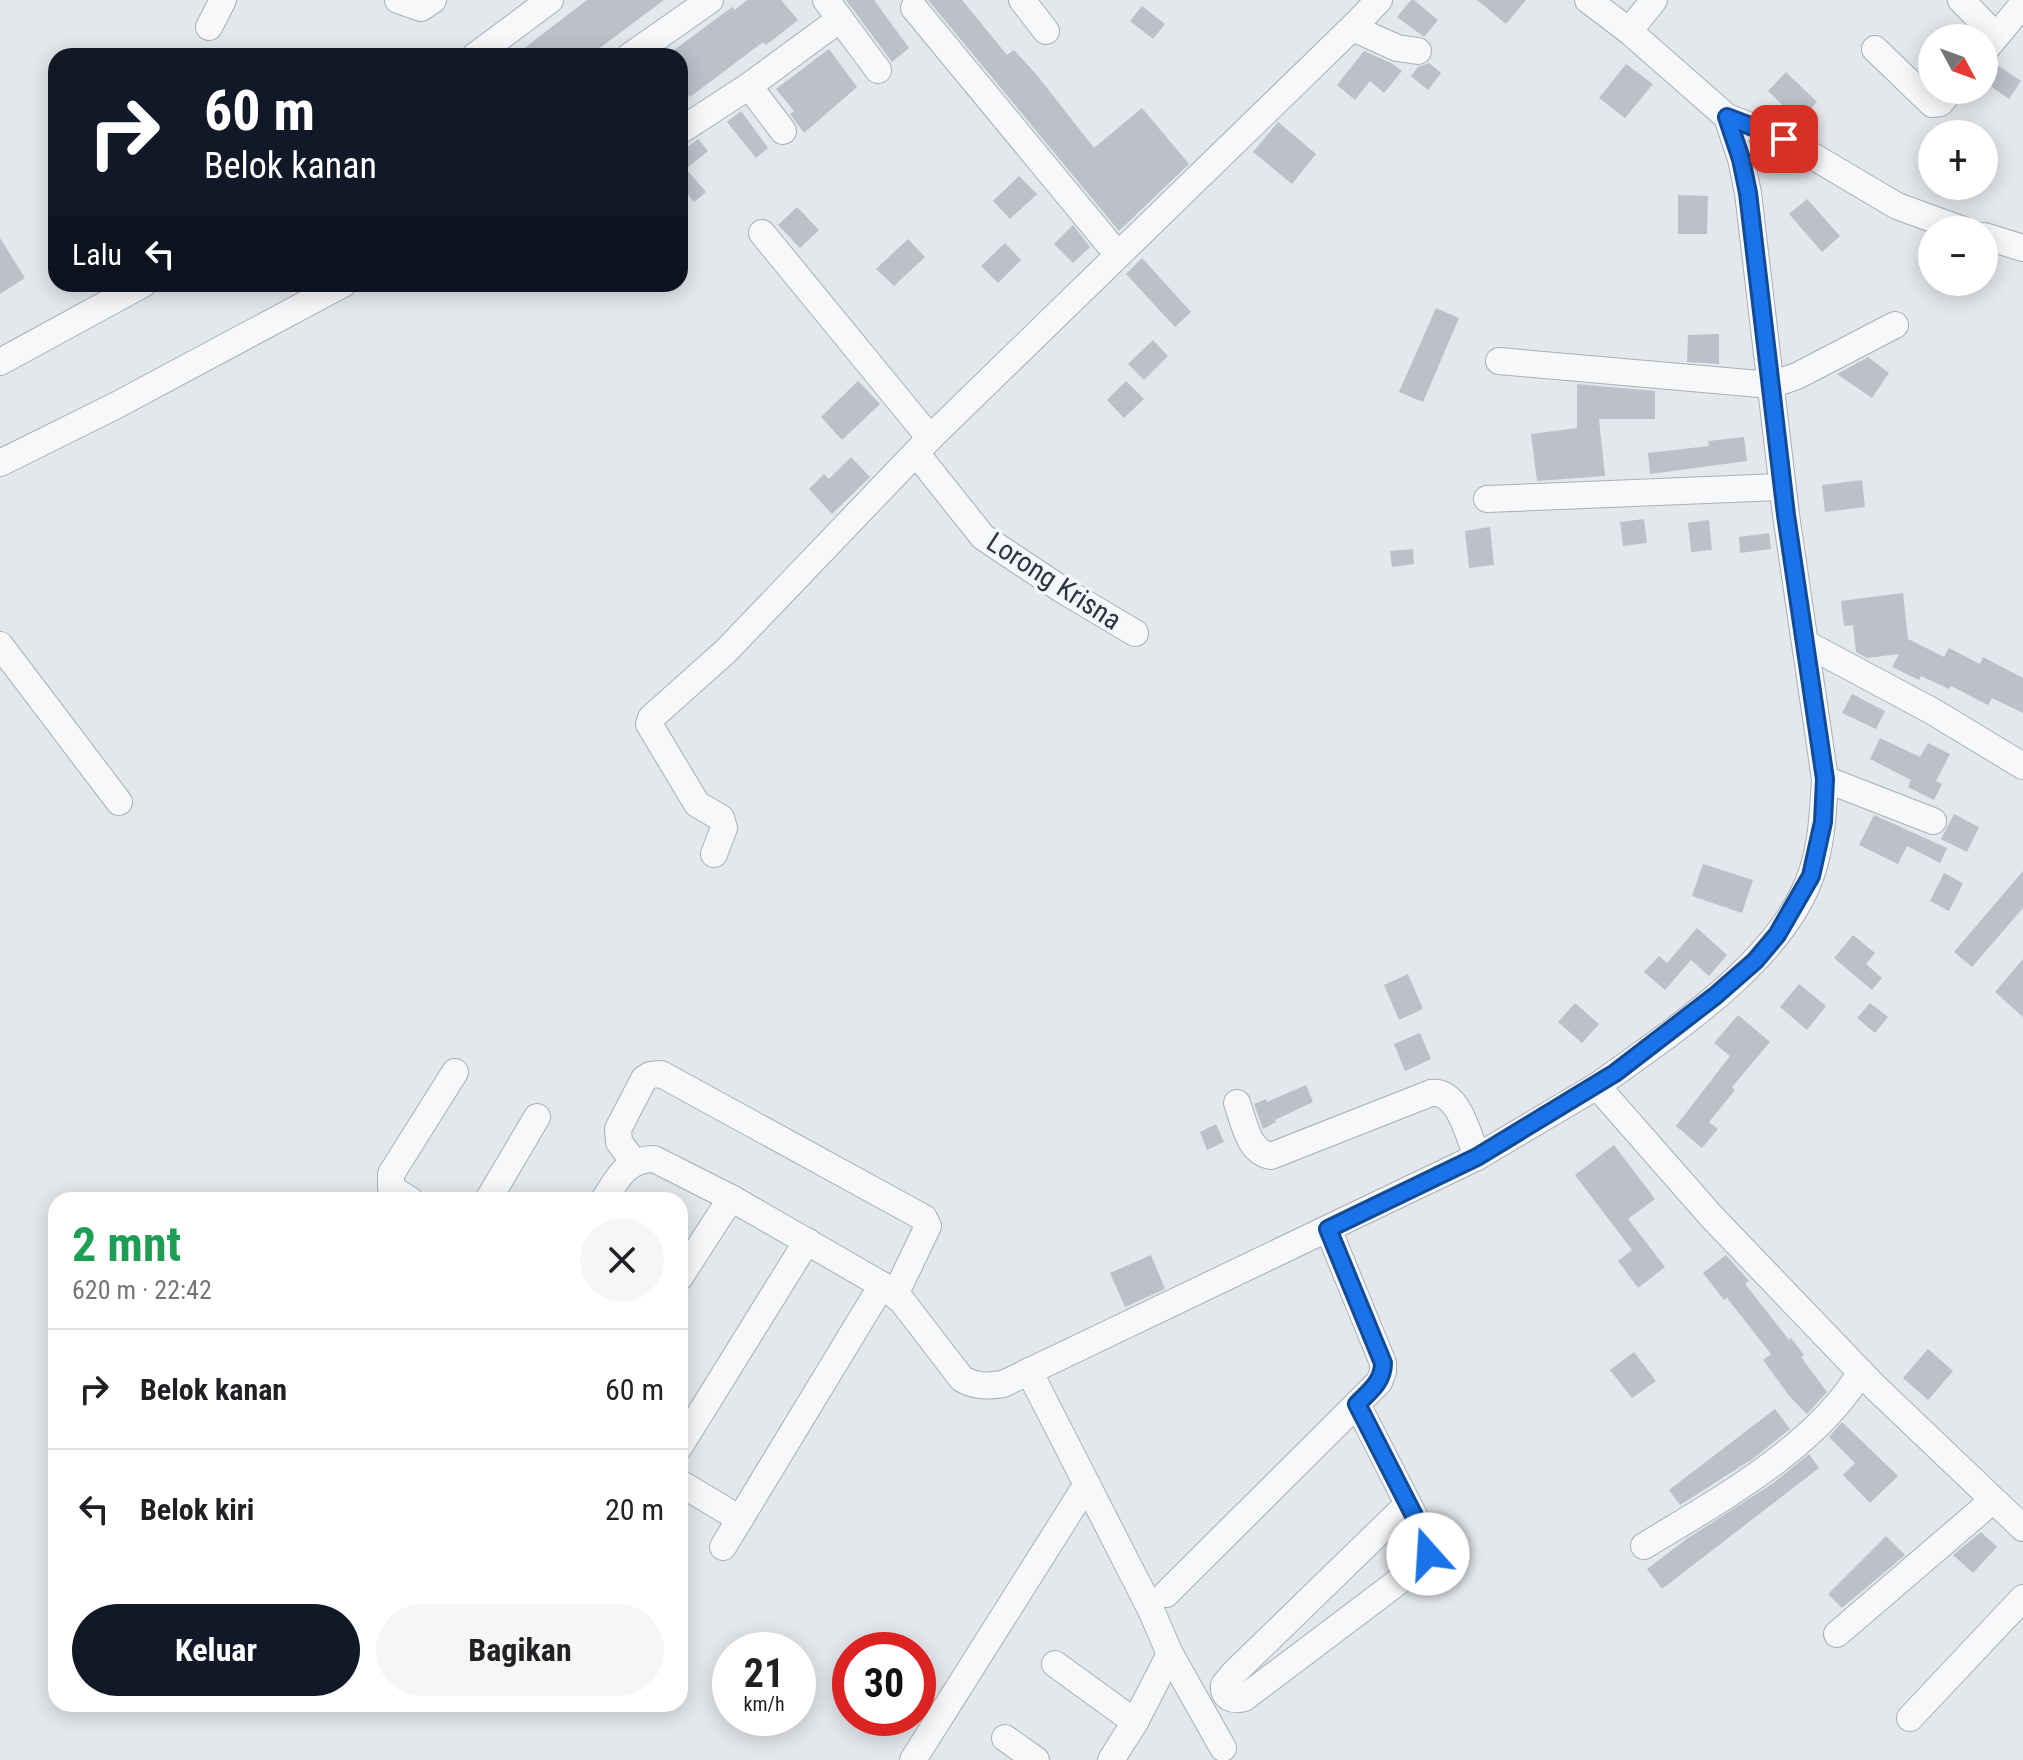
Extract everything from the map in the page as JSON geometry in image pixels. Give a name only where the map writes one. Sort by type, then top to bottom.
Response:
[{"type":"street","points":[[209,27],[223,0]]},
{"type":"street","points":[[398,0],[421,8],[433,0]]},
{"type":"street","points":[[486,48],[550,0]]},
{"type":"street","points":[[641,48],[710,0]]},
{"type":"street","points":[[1022,0],[1046,31]]},
{"type":"street","points":[[714,854],[724,828],[721,818],[697,804],[649,724],[651,718],[726,651],[923,446],[1379,0]]},
{"type":"street","points":[[1588,0],[1629,31],[1727,117],[1784,139],[1897,206],[1924,216]]},
{"type":"street","points":[[1629,31],[1654,0]]},
{"type":"street","points":[[1961,0],[1977,24]]},
{"type":"street","points":[[1998,34],[2023,4]]},
{"type":"street","points":[[914,8],[1118,255]]},
{"type":"street","points":[[688,126],[749,86],[833,9],[878,70]]},
{"type":"street","points":[[1353,28],[1397,48],[1418,51]]},
{"type":"street","points":[[1875,49],[1918,90]]},
{"type":"street","points":[[749,86],[783,131]]},
{"type":"street","points":[[609,1192],[620,1175],[634,1162],[654,1159],[731,1198],[888,1290],[902,1301],[956,1373],[972,1385],[1003,1384],[1477,1157],[1597,1086],[1736,979],[1777,935],[1811,876],[1823,822],[1825,779],[1782,487],[1748,193],[1727,117]]},
{"type":"street","name":"Lorong Krisna","points":[[762,233],[923,446],[983,537],[1135,633]]},
{"type":"street","points":[[1998,240],[2023,248]]},
{"type":"street","points":[[0,362],[128,292]]},
{"type":"street","points":[[0,463],[115,406],[328,292]]},
{"type":"street","points":[[1499,361],[1771,385],[1797,376],[1895,325]]},
{"type":"street","points":[[1487,499],[1782,487]]},
{"type":"street","points":[[1805,643],[1932,711],[2023,766]]},
{"type":"street","points":[[0,645],[119,802]]},
{"type":"street","points":[[1825,779],[1933,821]]},
{"type":"street","points":[[397,1192],[391,1188],[391,1174],[455,1072]]},
{"type":"street","points":[[634,1162],[619,1142],[618,1129],[644,1079],[661,1074],[924,1218],[928,1226],[924,1239],[723,1547]]},
{"type":"street","points":[[1597,1086],[1711,1216],[1861,1372],[1992,1501],[2023,1527]]},
{"type":"street","points":[[1237,1103],[1253,1146],[1261,1154],[1271,1156],[1440,1092],[1453,1100],[1477,1157]]},
{"type":"street","points":[[493,1192],[537,1117]]},
{"type":"street","points":[[688,1262],[731,1198]]},
{"type":"street","points":[[1166,1594],[1379,1382],[1383,1363],[1328,1229]]},
{"type":"street","points":[[688,1433],[807,1241]]},
{"type":"street","points":[[1029,1371],[1151,1610],[1170,1654],[1223,1748]]},
{"type":"street","points":[[1644,1546],[1716,1502],[1786,1452],[1848,1393],[1861,1372]]},
{"type":"street","points":[[1357,1404],[1427,1541],[1429,1549],[1426,1559],[1244,1698],[1229,1698],[1224,1685],[1234,1673],[1408,1504]]},
{"type":"street","points":[[913,1760],[1087,1484]]},
{"type":"street","points":[[688,1488],[740,1519]]},
{"type":"street","points":[[1837,1634],[1992,1501]]},
{"type":"street","points":[[1910,1718],[2023,1598]]},
{"type":"street","points":[[1111,1760],[1135,1722],[1170,1654]]},
{"type":"street","points":[[1055,1664],[1135,1722]]},
{"type":"street","points":[[1005,1738],[1036,1760]]},
{"type":"building","points":[[587,0],[664,0],[600,48],[524,48]]},
{"type":"building","points":[[747,0],[781,0],[798,20],[766,45],[763,42],[690,97],[688,48],[677,48],[732,7],[735,10]]},
{"type":"building","points":[[846,0],[874,0],[909,48],[892,62]]},
{"type":"building","points":[[928,0],[962,0],[1007,55],[1014,50],[1036,74],[1094,148],[1142,108],[1189,164],[1119,231]]},
{"type":"building","points":[[1411,0],[1438,20],[1424,37],[1397,17]]},
{"type":"building","points":[[1477,0],[1526,0],[1506,24]]},
{"type":"building","points":[[1142,6],[1165,24],[1153,39],[1130,21]]},
{"type":"building","points":[[829,49],[857,87],[804,133],[790,114],[794,111],[776,89]]},
{"type":"building","points":[[1364,51],[1402,71],[1384,93],[1370,81],[1355,100],[1337,85]]},
{"type":"building","points":[[1429,63],[1441,73],[1428,90],[1411,76],[1418,67]]},
{"type":"building","points":[[1626,64],[1653,84],[1625,118],[1599,98]]},
{"type":"building","points":[[1998,67],[2021,81],[2009,99],[1998,91]]},
{"type":"building","points":[[1786,72],[1817,102],[1799,121],[1768,91]]},
{"type":"building","points":[[741,111],[768,148],[756,158],[727,122]]},
{"type":"building","points":[[1278,122],[1316,154],[1292,184],[1253,152]]},
{"type":"building","points":[[698,139],[708,151],[688,167],[688,147]]},
{"type":"building","points":[[688,171],[706,192],[694,202],[688,194]]},
{"type":"building","points":[[1019,176],[1037,194],[1010,219],[993,201]]},
{"type":"building","points":[[1678,195],[1708,196],[1707,234],[1678,234]]},
{"type":"building","points":[[1807,199],[1840,236],[1822,252],[1789,214]]},
{"type":"building","points":[[797,207],[819,230],[800,248],[778,225]]},
{"type":"building","points":[[1073,225],[1090,247],[1073,263],[1054,244]]},
{"type":"building","points":[[0,238],[25,278],[0,294]]},
{"type":"building","points":[[908,239],[925,257],[894,286],[876,269]]},
{"type":"building","points":[[1005,243],[1021,260],[998,283],[981,266]]},
{"type":"building","points":[[1142,258],[1191,312],[1175,327],[1126,274]]},
{"type":"building","points":[[1436,308],[1459,318],[1423,402],[1399,392]]},
{"type":"building","points":[[1719,334],[1719,364],[1687,362],[1688,335]]},
{"type":"building","points":[[1153,340],[1168,356],[1144,380],[1128,364]]},
{"type":"building","points":[[1868,357],[1889,373],[1872,398],[1837,374]]},
{"type":"building","points":[[858,381],[880,404],[842,440],[821,417]]},
{"type":"building","points":[[1126,381],[1144,399],[1124,418],[1107,400]]},
{"type":"building","points":[[1577,384],[1655,391],[1655,419],[1599,419],[1605,476],[1537,481],[1531,434],[1577,428]]},
{"type":"building","points":[[1744,437],[1747,461],[1650,474],[1648,453],[1709,446],[1708,441]]},
{"type":"building","points":[[851,457],[870,477],[832,514],[809,489],[824,474],[829,479]]},
{"type":"building","points":[[1862,480],[1865,507],[1825,512],[1822,485]]},
{"type":"building","points":[[1644,519],[1647,543],[1623,546],[1620,522]]},
{"type":"building","points":[[1709,520],[1712,550],[1691,552],[1688,523]]},
{"type":"building","points":[[1490,527],[1494,565],[1469,568],[1465,531]]},
{"type":"building","points":[[1769,533],[1771,549],[1740,553],[1739,537]]},
{"type":"building","points":[[1413,549],[1414,564],[1392,567],[1390,551]]},
{"type":"building","points":[[1903,593],[1908,639],[1944,657],[1949,648],[1980,664],[1983,657],[2023,678],[2023,713],[1992,698],[1988,705],[1951,686],[1949,689],[1921,676],[1919,680],[1892,667],[1899,654],[1867,658],[1856,652],[1853,625],[1844,626],[1841,601]]},
{"type":"building","points":[[1852,694],[1885,711],[1876,729],[1842,713]]},
{"type":"building","points":[[1880,738],[1920,757],[1928,743],[1950,754],[1936,781],[1942,784],[1934,800],[1908,787],[1911,780],[1870,759]]},
{"type":"building","points":[[1954,814],[1979,827],[1967,852],[1941,839]]},
{"type":"building","points":[[1874,815],[1947,848],[1940,863],[1907,846],[1898,864],[1859,845]]},
{"type":"building","points":[[1703,864],[1753,880],[1742,913],[1692,896]]},
{"type":"building","points":[[2023,871],[2023,908],[1972,967],[1954,952]]},
{"type":"building","points":[[1944,873],[1963,883],[1949,911],[1930,901]]},
{"type":"building","points":[[1697,928],[1727,955],[1709,976],[1691,960],[1665,990],[1644,972],[1659,956],[1667,963]]},
{"type":"building","points":[[1853,935],[1875,953],[1866,964],[1882,978],[1872,990],[1834,958]]},
{"type":"building","points":[[2023,959],[2023,1017],[1995,992]]},
{"type":"building","points":[[1408,974],[1423,1009],[1399,1020],[1384,985]]},
{"type":"building","points":[[1799,984],[1826,1006],[1807,1030],[1780,1007]]},
{"type":"building","points":[[1575,1003],[1599,1024],[1582,1043],[1558,1022]]},
{"type":"building","points":[[1870,1003],[1888,1017],[1875,1033],[1857,1018]]},
{"type":"building","points":[[1738,1015],[1770,1042],[1732,1087],[1735,1090],[1709,1122],[1718,1129],[1702,1148],[1676,1126],[1730,1056],[1714,1043]]},
{"type":"building","points":[[1420,1033],[1431,1059],[1405,1071],[1394,1044]]},
{"type":"building","points":[[1306,1085],[1313,1102],[1263,1129],[1254,1104],[1266,1099],[1267,1102]]},
{"type":"building","points":[[1216,1124],[1224,1142],[1207,1150],[1200,1132]]},
{"type":"building","points":[[1614,1145],[1655,1199],[1628,1219],[1665,1267],[1638,1288],[1618,1261],[1632,1250],[1575,1175]]},
{"type":"building","points":[[1151,1255],[1165,1289],[1125,1307],[1110,1273]]},
{"type":"building","points":[[1726,1255],[1749,1281],[1745,1284],[1804,1355],[1801,1357],[1827,1392],[1807,1414],[1790,1397],[1763,1360],[1771,1354],[1703,1273]]},
{"type":"building","points":[[1928,1349],[1953,1371],[1928,1400],[1903,1378]]},
{"type":"building","points":[[1634,1352],[1656,1381],[1632,1398],[1610,1370]]},
{"type":"building","points":[[1775,1409],[1790,1429],[1754,1458],[1680,1505],[1669,1490]]},
{"type":"building","points":[[1842,1422],[1898,1476],[1870,1503],[1843,1475],[1855,1463],[1829,1437]]},
{"type":"building","points":[[1809,1454],[1819,1468],[1662,1589],[1647,1569],[1688,1538],[1772,1484]]},
{"type":"building","points":[[1981,1532],[1997,1547],[1973,1573],[1953,1555]]},
{"type":"building","points":[[1886,1536],[1905,1555],[1842,1608],[1828,1594]]},
{"type":"route","points":[[1428,1554],[1427,1541],[1357,1404],[1379,1382],[1383,1363],[1328,1229],[1477,1157],[1597,1086],[1651,1047],[1736,979],[1777,935],[1811,876],[1819,846],[1825,779],[1786,515],[1748,193],[1727,117],[1784,139]]}]
